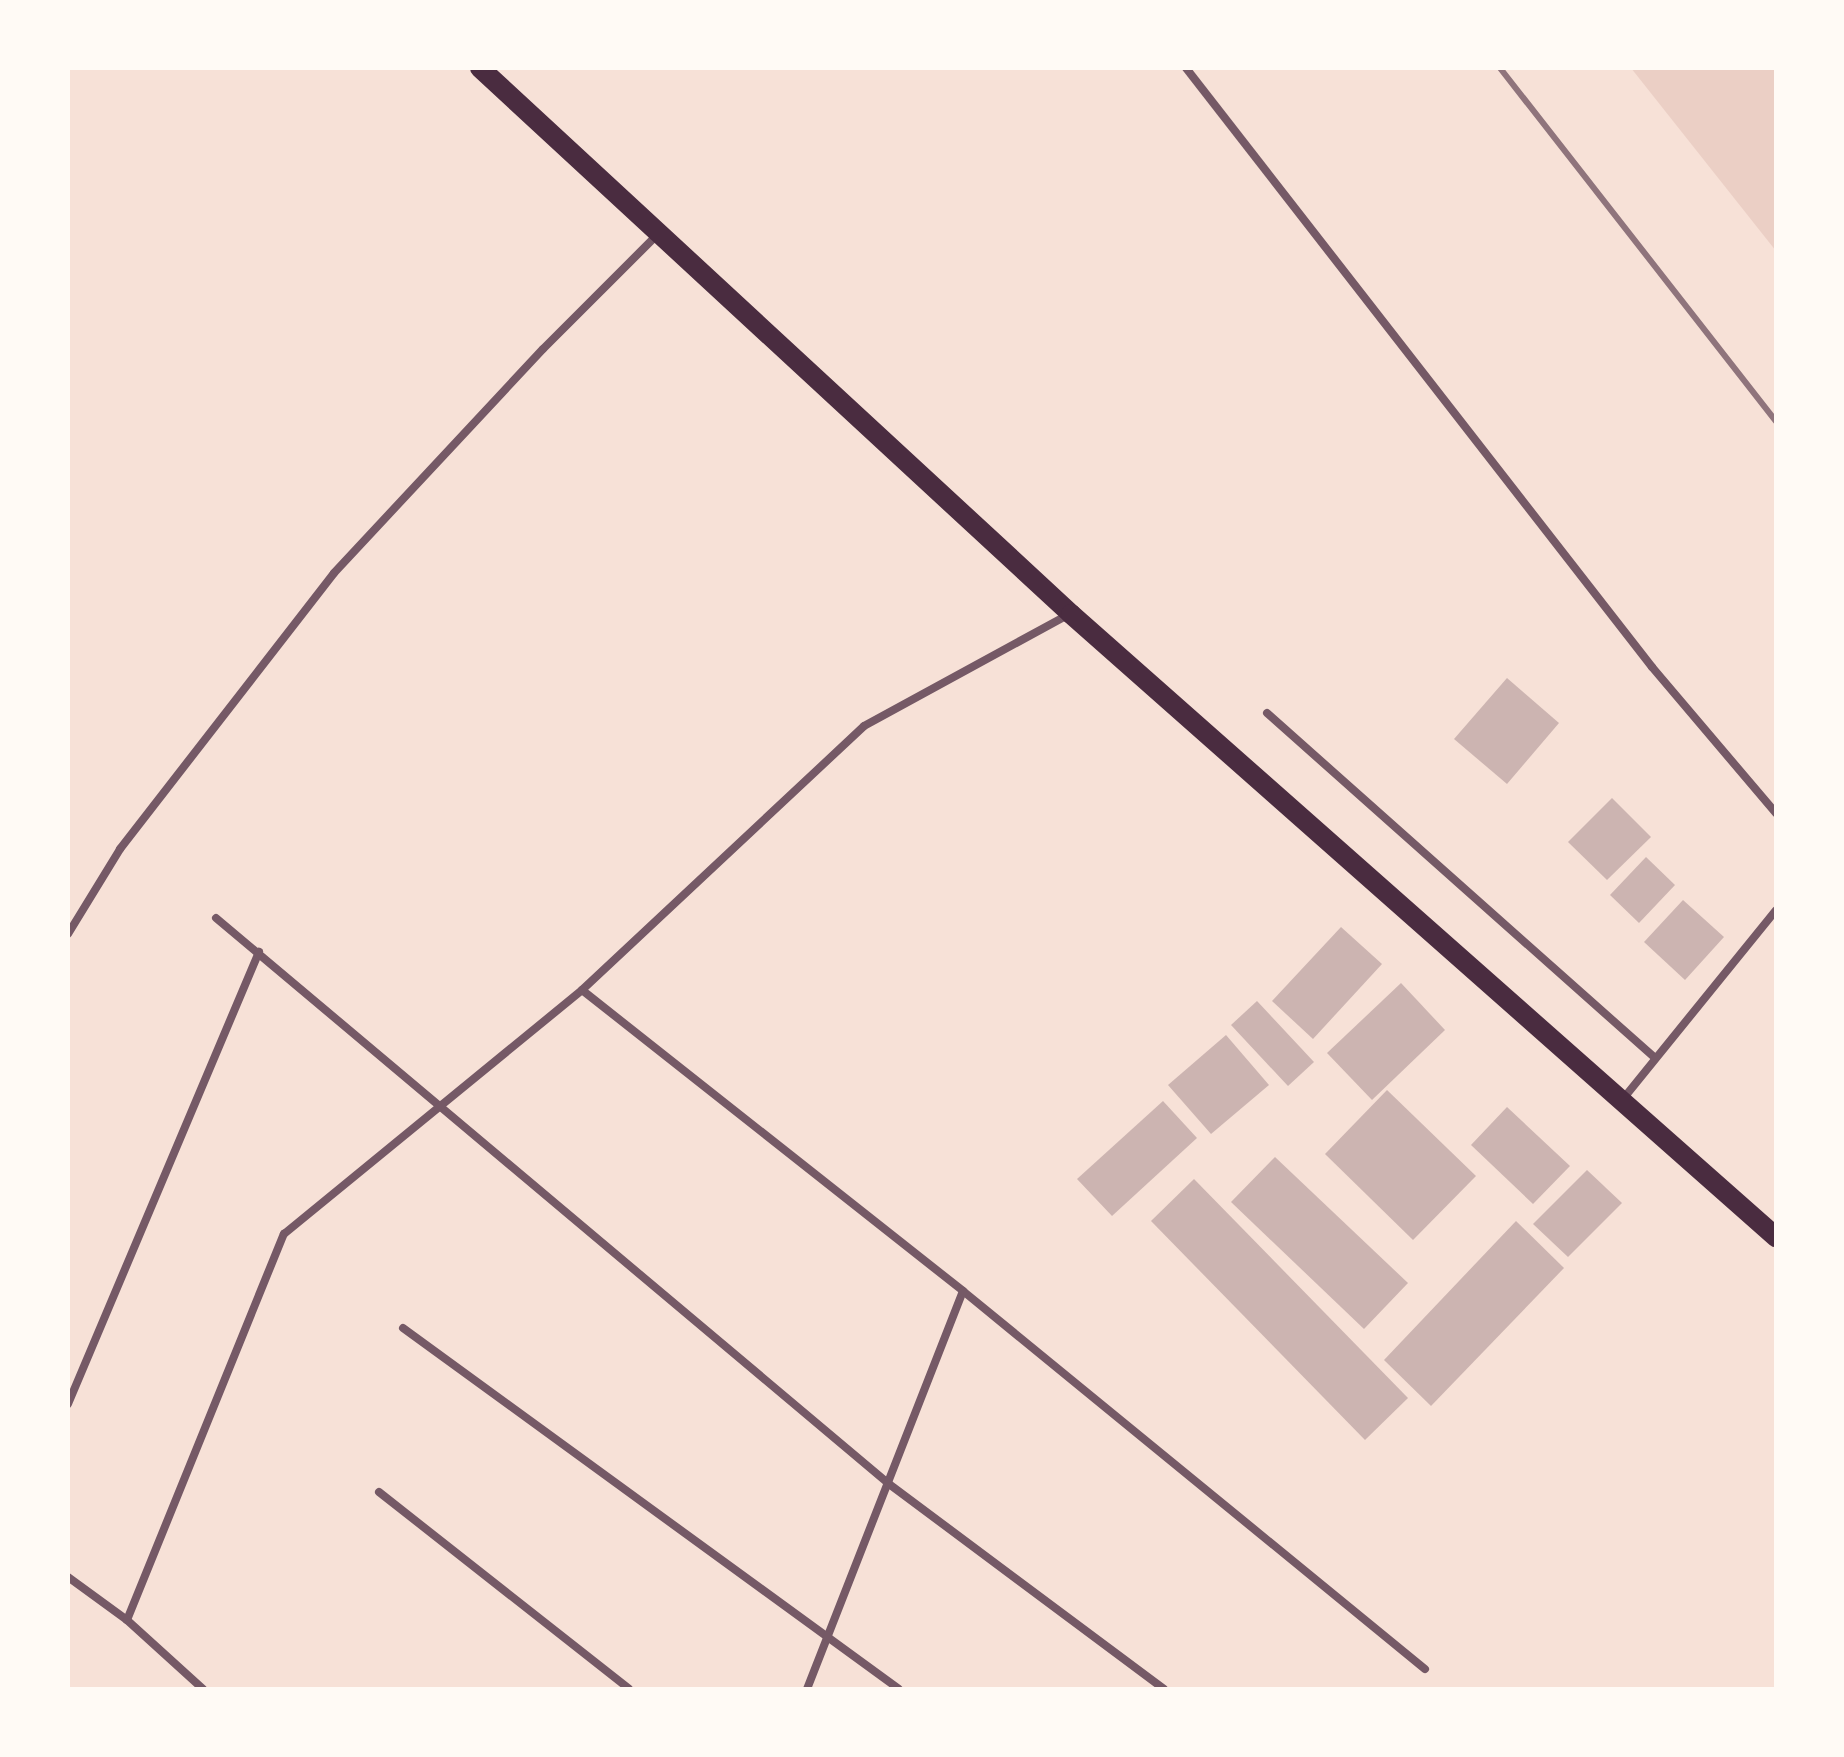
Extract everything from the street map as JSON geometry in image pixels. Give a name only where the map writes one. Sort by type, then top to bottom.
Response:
[{"type":"main road","points":[[480,68],[1071,614],[1776,1237]]},
{"type":"street","points":[[1186,68],[1652,667],[1776,813]]},
{"type":"street","points":[[68,934],[120,849],[334,573],[543,349],[661,232]]},
{"type":"street","points":[[127,1620],[284,1234],[582,990],[864,726],[1071,614]]},
{"type":"street","points":[[1267,713],[1655,1058]]},
{"type":"street","points":[[1623,1099],[1776,910]]},
{"type":"street","points":[[216,918],[437,1109],[889,1484],[1164,1689]]},
{"type":"street","points":[[68,1404],[259,952]]},
{"type":"street","points":[[582,990],[963,1291],[1425,1669]]},
{"type":"street","points":[[807,1689],[963,1291]]},
{"type":"street","points":[[403,1328],[899,1689]]},
{"type":"street","points":[[379,1492],[629,1689]]},
{"type":"street","points":[[68,1577],[127,1620],[203,1689]]},
{"type":"shaded area","points":[[1631,68],[1776,68],[1776,251]]},
{"type":"building","points":[[1507,678],[1559,723],[1507,784],[1454,739]]},
{"type":"building","points":[[1612,798],[1651,837],[1607,880],[1568,842]]},
{"type":"building","points":[[1646,857],[1675,885],[1639,923],[1610,895]]},
{"type":"building","points":[[1683,900],[1724,937],[1685,980],[1644,942]]},
{"type":"building","points":[[1341,927],[1382,964],[1313,1039],[1272,1001]]},
{"type":"building","points":[[1401,983],[1445,1030],[1372,1100],[1327,1053]]},
{"type":"building","points":[[1257,1001],[1314,1062],[1288,1086],[1231,1025]]},
{"type":"building","points":[[1226,1035],[1269,1085],[1211,1134],[1168,1085]]},
{"type":"building","points":[[1387,1090],[1476,1176],[1413,1240],[1325,1154]]},
{"type":"building","points":[[1163,1101],[1197,1138],[1112,1216],[1077,1179]]},
{"type":"building","points":[[1507,1107],[1570,1166],[1533,1204],[1471,1145]]},
{"type":"building","points":[[1275,1157],[1408,1283],[1364,1329],[1231,1202]]},
{"type":"building","points":[[1587,1170],[1622,1203],[1568,1257],[1533,1224]]},
{"type":"building","points":[[1194,1179],[1408,1398],[1365,1440],[1151,1221]]},
{"type":"building","points":[[1516,1221],[1564,1268],[1431,1406],[1384,1360]]},
{"type":"railway","points":[[1500,68],[1776,421]]}]
